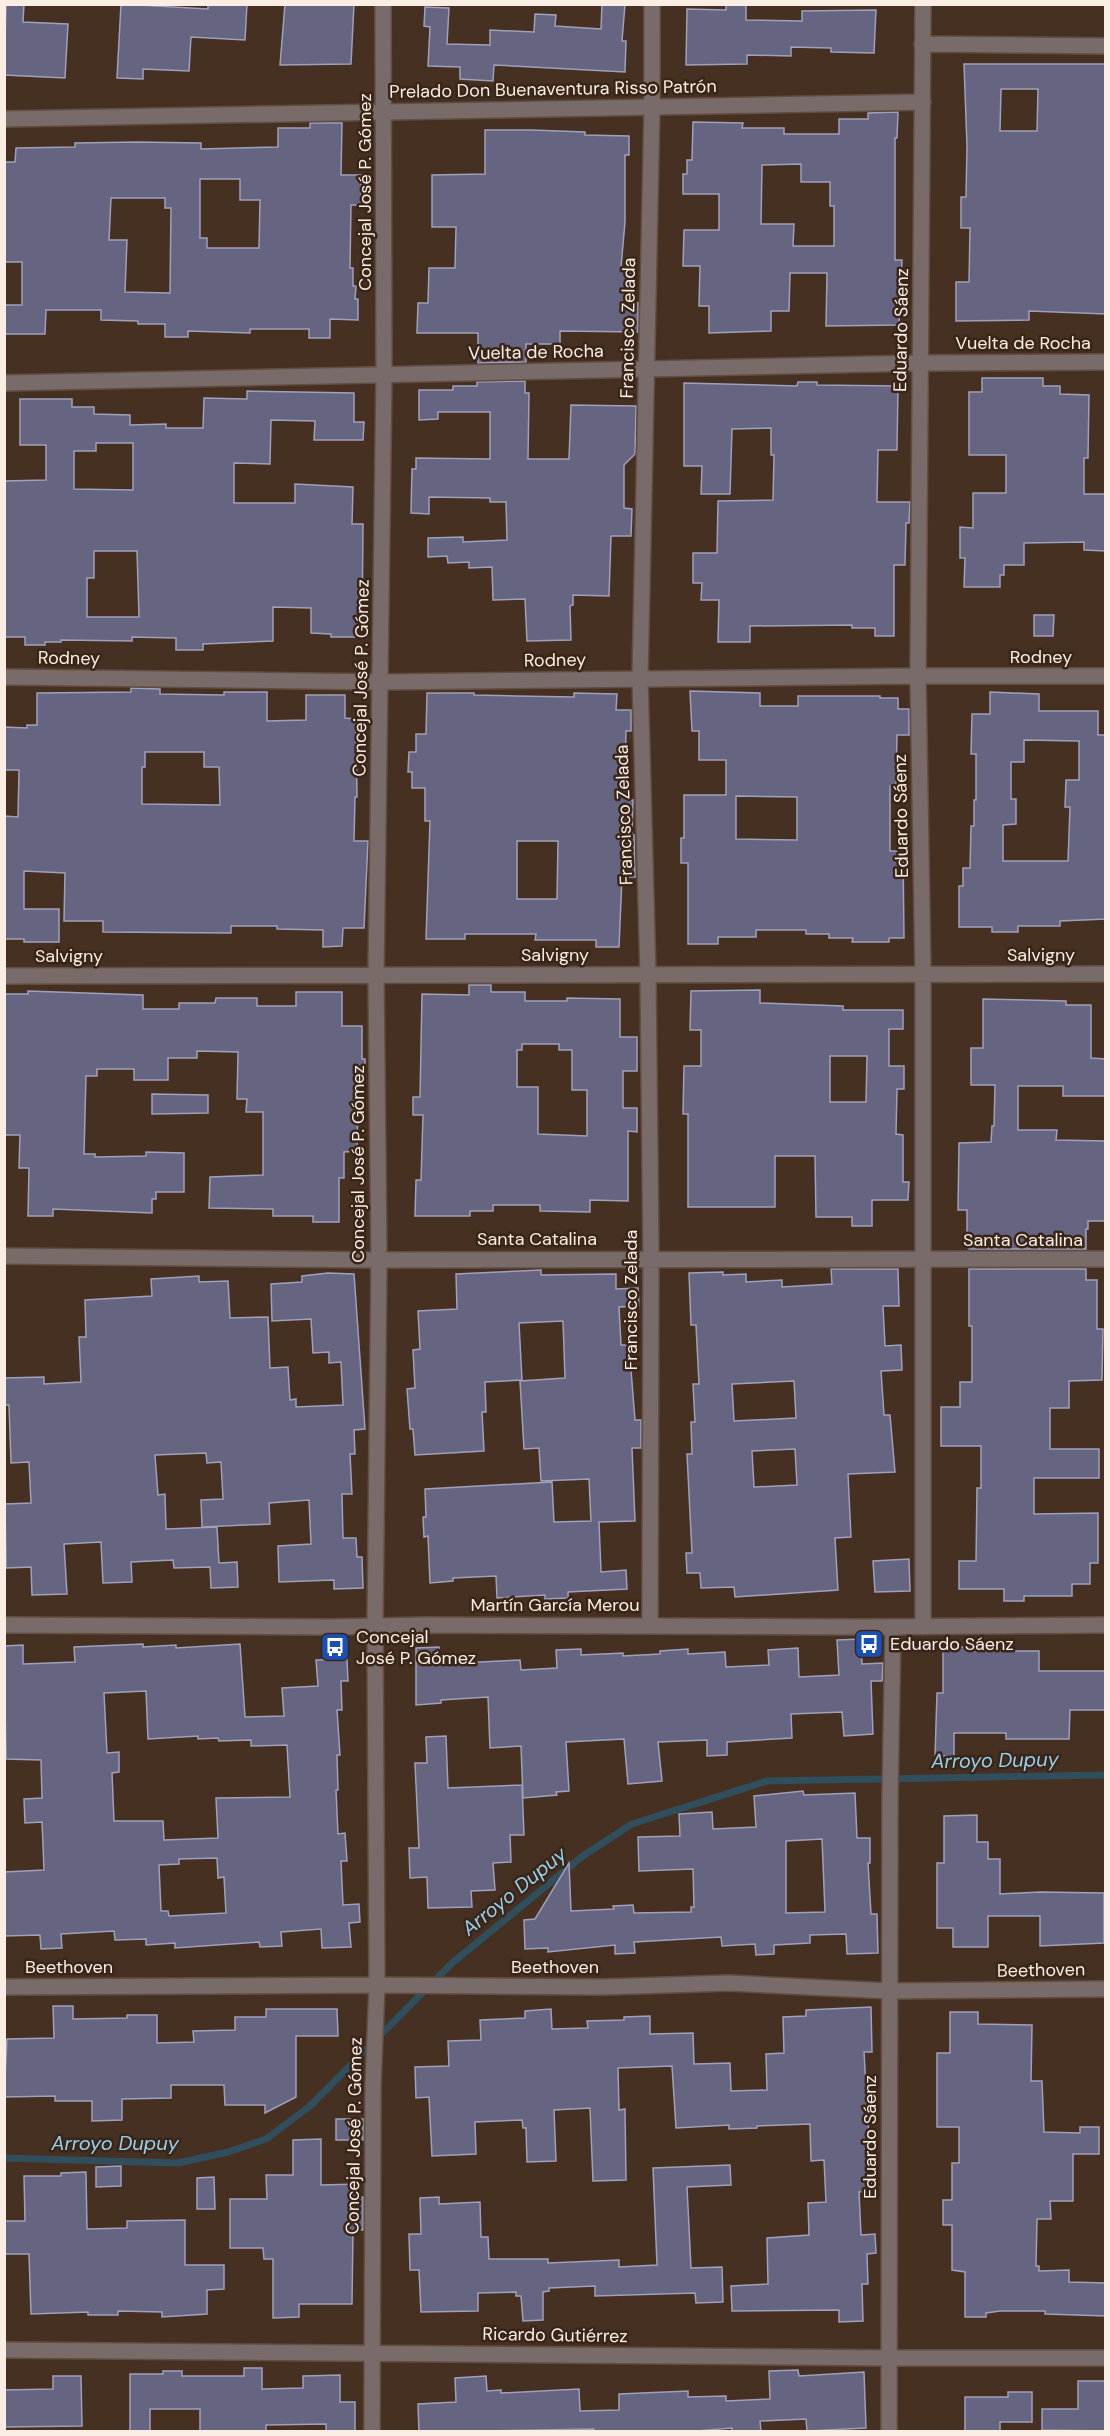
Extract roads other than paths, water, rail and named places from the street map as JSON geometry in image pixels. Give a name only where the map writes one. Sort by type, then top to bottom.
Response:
[{"type":"street","name":"Concejal José P. Gómez","points":[[372,2432],[373,2086],[377,1985],[375,1627],[379,1260],[376,974],[384,375],[383,4]]},
{"type":"street","name":"Francisco Zelada","points":[[650,1625],[651,1258],[648,974],[640,678],[652,106],[652,4]]},
{"type":"street","name":"Eduardo Sáenz","points":[[923,4],[918,676],[923,974],[921,1260],[923,1627]]},
{"type":"street","points":[[922,44],[1106,46]]},
{"type":"street","name":"Prelado Don Buenaventura Risso Patrón","points":[[4,118],[923,102]]},
{"type":"street","name":"Vuelta de Rocha","points":[[4,383],[920,363],[1106,362]]},
{"type":"street","name":"Rodney","points":[[4,677],[381,682],[640,678],[1106,676]]},
{"type":"street","name":"Salvigny","points":[[4,976],[1106,974]]},
{"type":"street","name":"Santa Catalina","points":[[4,1257],[379,1260],[1106,1259]]},
{"type":"street","name":"Martín García Merou","points":[[4,1625],[375,1627],[1106,1625]]},
{"type":"street","name":"Eduardo Sáenz","points":[[889,2432],[890,1797],[893,1627]]},
{"type":"street","name":"Beethoven","points":[[4,1987],[377,1985],[604,1987],[729,1983],[890,1991],[1106,1989]]},
{"type":"street","name":"Ricardo Gutiérrez","points":[[4,2350],[1106,2358]]},
{"type":"waterway","name":"Arroyo Dupuy","points":[[4,2158],[178,2163],[228,2152],[266,2139],[310,2106],[451,1964],[584,1855],[632,1824],[767,1781],[1106,1775]]},
{"type":"place","name":"Eduardo Sáenz","points":[[869,1644]]},
{"type":"place","name":"Concejal José P. Gómez","points":[[335,1647]]}]
